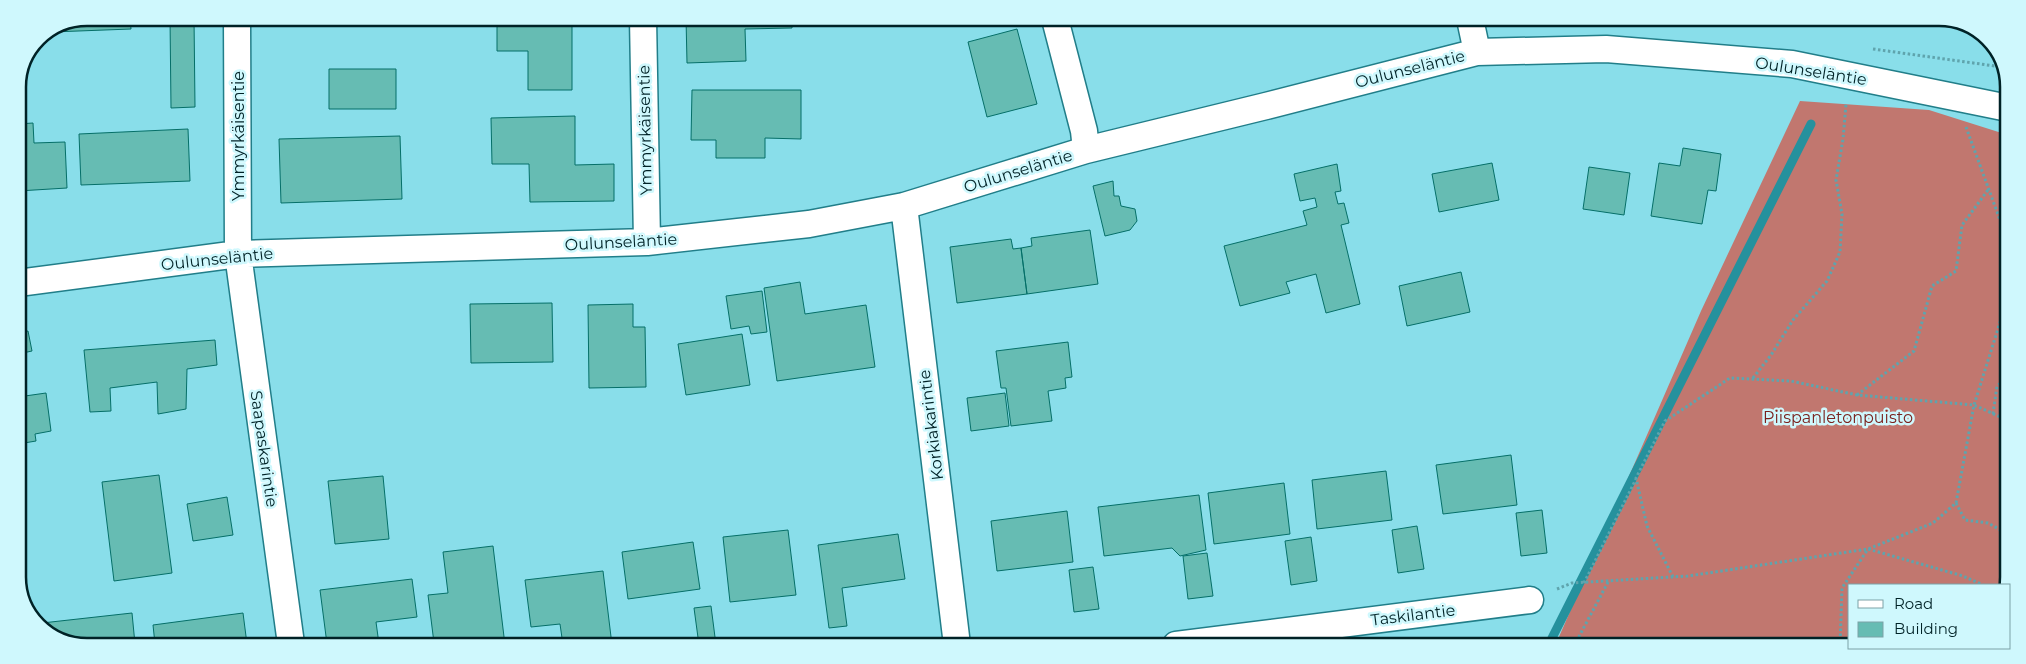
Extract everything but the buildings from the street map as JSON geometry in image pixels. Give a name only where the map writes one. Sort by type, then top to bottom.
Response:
[{"type":"street","name":"Ymmyrkäisentie","points":[[237,26],[238,254]]},
{"type":"street","name":"Ymmyrkäisentie","points":[[643,26],[648,242]]},
{"type":"street","points":[[1057,26],[1084,131],[1086,150]]},
{"type":"street","points":[[1471,26],[1477,52]]},
{"type":"street","name":"Oulunseläntie","points":[[26,282],[238,254],[648,242],[809,224],[904,206],[1086,150],[1477,52],[1606,49],[1792,64],[2000,106]]},
{"type":"street","name":"Korkiakarintie","points":[[904,206],[957,638]]},
{"type":"street","name":"Saapaskarintie","points":[[238,254],[290,638]]},
{"type":"street","name":"Taskilantie","points":[[1238,638],[1530,600]]},
{"type":"path","points":[[1864,48],[1996,66]]},
{"type":"path","points":[[1753,379],[1793,320],[1827,281],[1840,252],[1842,214],[1836,180],[1843,140],[1849,75]]},
{"type":"path","points":[[1955,97],[2000,221]]},
{"type":"path","points":[[1857,395],[1914,351],[1932,286],[1956,271],[1962,225],[1988,190]]},
{"type":"path","points":[[2000,322],[1974,405],[1956,503],[1964,520],[1988,523],[2000,530]]},
{"type":"path","points":[[1584,583],[1665,420],[1730,378],[1791,381],[1857,395],[1974,405],[2000,417]]},
{"type":"path","points":[[1993,414],[1997,386],[2000,384]]},
{"type":"path","points":[[1636,478],[1647,526],[1673,577]]},
{"type":"path","points":[[1572,583],[1673,577],[1868,549],[1933,523],[1956,503]]},
{"type":"path","points":[[1868,549],[1963,576],[1981,584]]},
{"type":"path","points":[[1840,638],[1842,588],[1868,549]]},
{"type":"path","points":[[1578,638],[1608,581]]},
{"type":"green space","name":"Piispanletonpuisto","points":[[1800,101],[1929,110],[2000,132],[1999,584],[1848,584],[1848,638],[1558,638],[1701,311]]},
{"type":"waterway","points":[[1552,638],[1811,124]]}]
